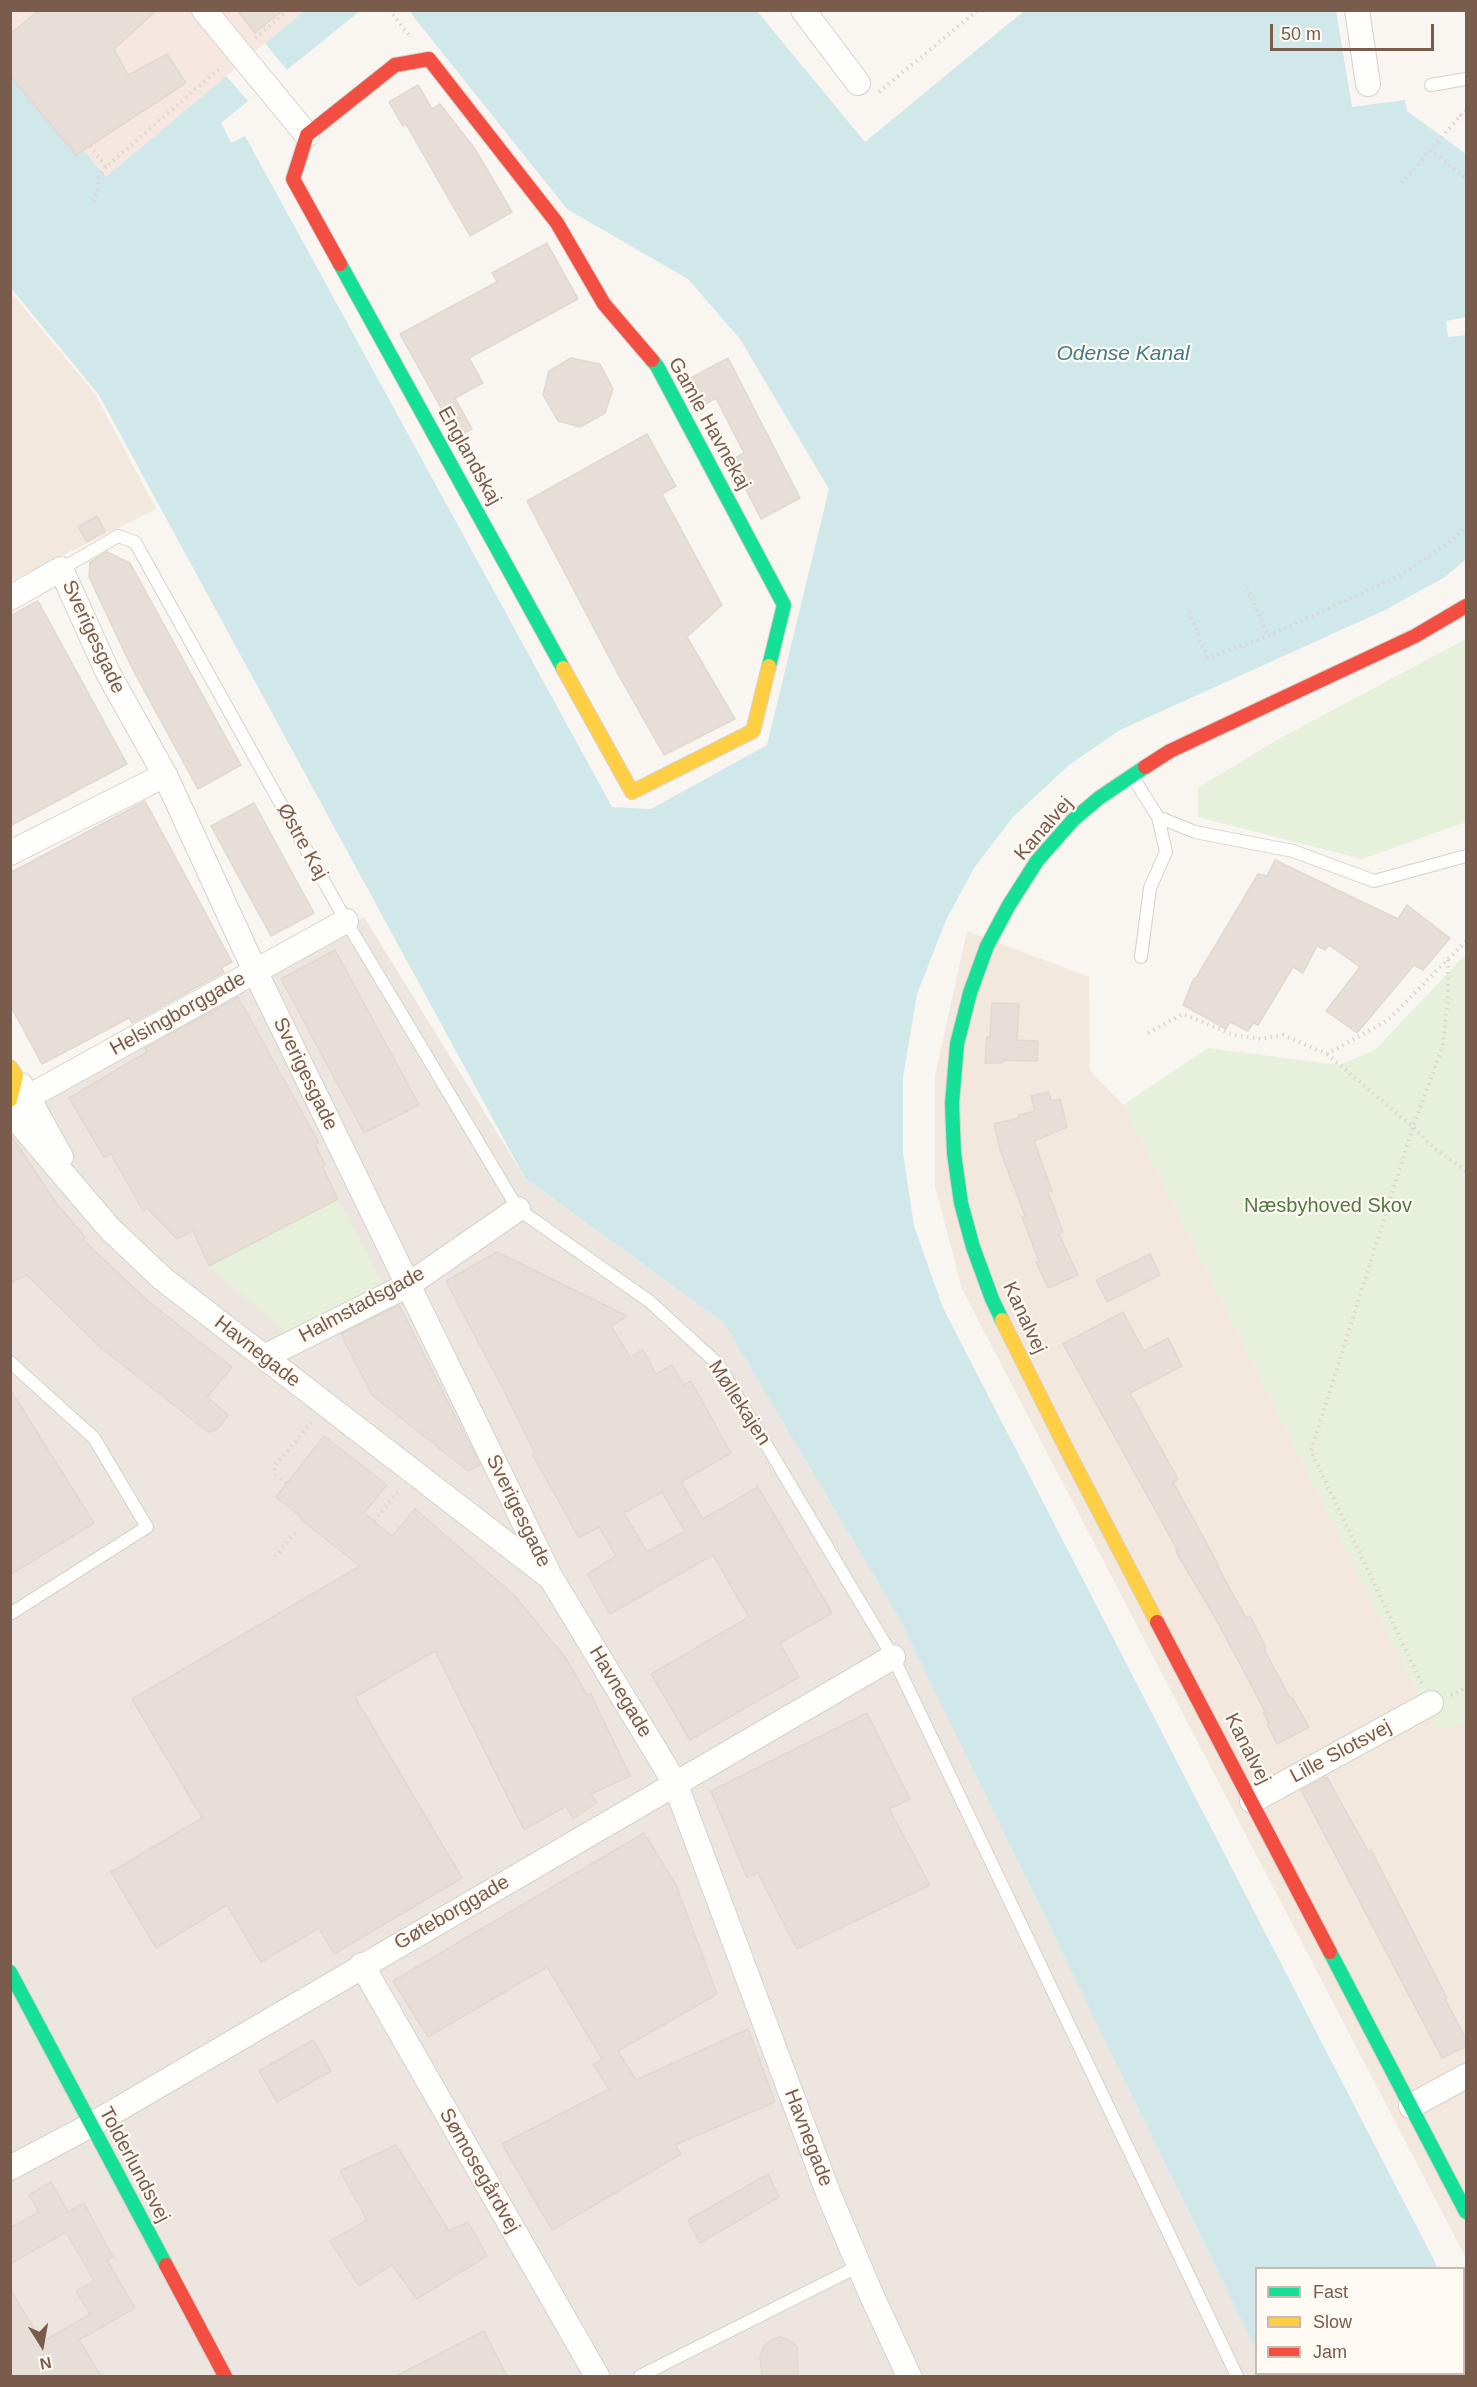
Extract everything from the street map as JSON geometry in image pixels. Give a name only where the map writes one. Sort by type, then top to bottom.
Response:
[{"type":"street","points":[[204,10],[307,135]]},
{"type":"street","points":[[803,10],[864,91]]},
{"type":"street","points":[[1357,10],[1368,84]]},
{"type":"street","name":"Gamle Havnekaj","points":[[307,135],[395,65],[429,59],[557,223],[604,304],[657,366],[784,605],[753,731],[632,792]]},
{"type":"street","name":"Englandskaj","points":[[307,135],[293,179],[632,792]]},
{"type":"street","points":[[10,598],[61,569]]},
{"type":"street","name":"Sverigesgade","points":[[61,569],[108,673],[165,775],[255,971],[551,1578]]},
{"type":"street","name":"Kanalvej","points":[[1467,606],[1415,636],[1170,751],[1132,775],[1072,820],[1037,861],[1009,905],[987,946],[970,993],[957,1044],[952,1104],[954,1153],[961,1203],[973,1247],[992,1299],[1067,1449],[1467,2212]]},
{"type":"street","points":[[10,853],[165,775]]},
{"type":"street","name":"Helsingborggade","points":[[17,1096],[346,921]]},
{"type":"street","name":"Havnegade","points":[[17,1096],[79,1191],[110,1229],[163,1279],[551,1578],[675,1783],[829,2195],[909,2376]]},
{"type":"street","name":"Halmstadsgade","points":[[264,1357],[408,1285],[518,1209]]},
{"type":"street","name":"Gøteborggade","points":[[10,2168],[91,2125],[893,1657]]},
{"type":"street","name":"Lille Slotsvej","points":[[1252,1801],[1431,1703]]},
{"type":"street","name":"Sømosegårdvej","points":[[362,1965],[597,2376]]},
{"type":"street","name":"Tolderlundsvej","points":[[10,1972],[225,2376]]},
{"type":"street","points":[[1411,2106],[1467,2076]]},
{"type":"lane","points":[[1431,85],[1467,79]]},
{"type":"lane","name":"Østre Kaj","points":[[61,569],[117,536],[135,542],[346,921],[518,1209]]},
{"type":"lane","points":[[1132,775],[1158,817],[1166,852],[1150,888],[1141,957]]},
{"type":"lane","points":[[1158,817],[1195,832],[1293,851],[1374,881],[1467,856]]},
{"type":"lane","name":"Møllekajen","points":[[518,1209],[649,1301],[718,1364],[893,1657],[1237,2376]]},
{"type":"lane","points":[[10,1362],[94,1438],[147,1527],[10,1614]]},
{"type":"lane","points":[[640,2376],[859,2266]]},
{"type":"path","points":[[93,201],[97,192],[98,178],[106,166],[241,55],[289,10]]},
{"type":"path","points":[[864,91],[978,10]]},
{"type":"path","points":[[1402,183],[1467,111]]},
{"type":"path","points":[[1461,115],[1467,118]]},
{"type":"path","points":[[90,146],[106,166]]},
{"type":"path","points":[[1430,150],[1467,178]]},
{"type":"path","points":[[1190,612],[1208,658],[1268,636],[1401,575],[1453,539],[1467,526]]},
{"type":"path","points":[[1247,587],[1268,636]]},
{"type":"path","points":[[1328,1054],[1388,1020],[1467,941]]},
{"type":"path","points":[[1431,1703],[1311,1451],[1413,1127],[1443,1045],[1448,995],[1448,959]]},
{"type":"path","points":[[1148,1033],[1183,1014],[1234,1035],[1261,1039],[1283,1035],[1328,1054],[1413,1127],[1435,1149],[1467,1171]]},
{"type":"path","points":[[286,1483],[276,1475],[274,1466],[327,1405]]},
{"type":"path","points":[[374,1521],[384,1509]]},
{"type":"path","points":[[275,1557],[295,1533]]},
{"type":"path","points":[[1460,1692],[1467,1696]]},
{"type":"shaded area","points":[[10,11],[304,11],[106,178],[11,64]]},
{"type":"shaded area","points":[[10,291],[95,394],[156,509],[11,581]]},
{"type":"shaded area","points":[[364,917],[525,1178],[724,1323],[899,1618],[1255,2348],[1255,2375],[1269,2376],[11,2376],[10,1114]]},
{"type":"shaded area","points":[[967,931],[1089,977],[1090,1070],[1123,1105],[1437,1730],[1466,1721],[1466,2258],[962,1289],[935,1186],[935,1076]]},
{"type":"green space","points":[[1466,639],[1466,822],[1362,859],[1198,817],[1198,788],[1275,741]]},
{"type":"green space","name":"Næsbyhoved Skov","points":[[1466,954],[1466,1721],[1437,1731],[1123,1105],[1208,1048],[1339,1065],[1375,1050]]},
{"type":"green space","points":[[338,1199],[383,1284],[288,1334],[209,1266]]},
{"type":"water","name":"Odense Kanal","points":[[304,11],[360,11],[221,123],[231,143],[245,136],[612,807],[651,809],[767,745],[829,489],[740,339],[688,279],[567,209],[409,11],[757,11],[865,142],[1024,11],[1336,11],[1352,107],[1405,100],[1407,111],[1466,154],[1466,317],[1446,321],[1448,337],[1466,335],[1466,559],[1445,577],[1383,611],[1120,730],[1069,765],[1013,817],[974,868],[946,920],[917,994],[903,1077],[903,1153],[914,1226],[943,1308],[1437,2267],[1255,2267],[1255,2348],[899,1618],[724,1323],[525,1178],[99,395],[11,288],[10,64],[106,177]]},
{"type":"water","points":[[1465,2321],[1466,2324],[1466,2376],[1269,2376],[1465,2375]]},
{"type":"pier","points":[[265,43],[287,70],[248,101],[226,76]]},
{"type":"building","points":[[39,10],[157,10],[114,49],[128,75],[167,54],[186,83],[76,155],[10,76],[10,34]]},
{"type":"building","points":[[237,10],[283,10],[255,33]]},
{"type":"building","points":[[418,85],[432,109],[440,104],[475,149],[512,212],[470,236],[406,124],[403,126],[389,102]]},
{"type":"building","points":[[547,243],[578,299],[469,358],[483,383],[455,398],[472,429],[457,437],[400,334],[497,282],[492,273]]},
{"type":"building","points":[[571,358],[600,364],[613,389],[605,413],[580,427],[558,421],[543,395],[549,371]]},
{"type":"building","points":[[728,358],[800,498],[761,519],[731,460],[744,453],[716,398],[702,406],[689,379]]},
{"type":"building","points":[[647,434],[676,486],[662,494],[722,605],[687,637],[735,719],[664,755],[618,674],[527,501]]},
{"type":"building","points":[[97,516],[105,531],[87,542],[78,527]]},
{"type":"building","points":[[107,552],[130,563],[241,765],[198,789],[132,668],[89,577],[90,562]]},
{"type":"building","points":[[38,601],[127,764],[10,826],[10,616]]},
{"type":"building","points":[[145,801],[232,962],[221,968],[224,972],[132,1023],[129,1018],[42,1064],[10,1005],[10,873]]},
{"type":"building","points":[[254,803],[314,913],[271,936],[211,826]]},
{"type":"building","points":[[1275,860],[1398,919],[1407,905],[1450,938],[1423,970],[1414,965],[1357,1033],[1326,1011],[1360,967],[1329,945],[1325,950],[1317,946],[1303,973],[1293,967],[1258,1025],[1253,1023],[1248,1031],[1230,1022],[1226,1029],[1183,1005],[1194,978],[1258,874],[1267,876]]},
{"type":"building","points":[[335,950],[419,1105],[364,1133],[281,979]]},
{"type":"building","points":[[238,997],[319,1143],[315,1144],[325,1165],[322,1166],[338,1199],[209,1266],[193,1231],[177,1239],[147,1208],[143,1211],[111,1154],[104,1157],[69,1098],[147,1052],[145,1048]]},
{"type":"building","points":[[992,1003],[1019,1004],[1017,1040],[1038,1041],[1037,1061],[1002,1060],[1002,1063],[985,1063],[987,1037],[990,1037]]},
{"type":"building","points":[[1049,1092],[1051,1101],[1060,1099],[1067,1127],[1034,1141],[1052,1191],[1048,1192],[1063,1232],[1059,1234],[1078,1275],[1048,1288],[1036,1262],[1039,1261],[1022,1217],[1025,1216],[1000,1150],[994,1124],[1019,1118],[1018,1115],[1035,1111],[1031,1096]]},
{"type":"building","points":[[10,1134],[57,1204],[85,1237],[83,1240],[148,1301],[232,1367],[207,1397],[228,1415],[217,1430],[208,1432],[100,1347],[27,1275],[10,1283]]},
{"type":"building","points":[[497,1252],[627,1316],[611,1326],[630,1357],[643,1350],[656,1374],[672,1365],[683,1385],[691,1381],[731,1453],[681,1482],[703,1519],[758,1487],[832,1613],[780,1643],[799,1677],[690,1740],[651,1674],[749,1617],[713,1555],[610,1614],[587,1574],[616,1556],[599,1527],[579,1538],[533,1455],[535,1454],[503,1389],[446,1281]],"holes":[[[662,1492],[685,1531],[647,1552],[624,1513]]]},
{"type":"building","points":[[1150,1254],[1160,1275],[1107,1302],[1096,1280]]},
{"type":"building","points":[[399,1305],[480,1465],[468,1471],[372,1395],[341,1334]]},
{"type":"building","points":[[1123,1312],[1144,1351],[1168,1338],[1182,1366],[1130,1393],[1178,1479],[1173,1482],[1217,1565],[1246,1618],[1250,1616],[1266,1648],[1264,1649],[1290,1698],[1292,1697],[1309,1727],[1277,1744],[1267,1724],[1269,1723],[1263,1713],[1265,1712],[1247,1677],[1063,1344]]},
{"type":"building","points":[[10,1389],[94,1523],[10,1575]]},
{"type":"building","points":[[324,1436],[387,1485],[364,1513],[392,1536],[415,1509],[513,1594],[565,1657],[587,1695],[591,1694],[630,1776],[591,1794],[597,1803],[573,1819],[566,1806],[524,1830],[435,1651],[355,1697],[462,1878],[334,1954],[319,1928],[261,1962],[227,1905],[156,1948],[111,1872],[202,1818],[132,1699],[360,1566],[276,1497]]},
{"type":"building","points":[[867,1713],[910,1799],[889,1809],[930,1885],[797,1949],[758,1873],[747,1878],[711,1791]]},
{"type":"building","points":[[1327,1777],[1368,1851],[1371,1850],[1467,2041],[1467,2046],[1442,2058],[1301,1790]]},
{"type":"building","points":[[644,1833],[676,1885],[717,1994],[618,2051],[636,2080],[748,2029],[775,2102],[675,2145],[681,2154],[552,2230],[502,2144],[609,2089],[593,2064],[602,2059],[547,1967],[428,2037],[393,1981]]},
{"type":"building","points":[[313,2040],[331,2071],[277,2102],[259,2071]]},
{"type":"building","points":[[396,2145],[449,2231],[468,2222],[487,2256],[417,2299],[392,2265],[359,2286],[330,2241],[367,2220],[340,2171]]},
{"type":"building","points":[[768,2174],[779,2197],[700,2243],[688,2220]]},
{"type":"building","points":[[51,2182],[68,2212],[84,2203],[113,2257],[107,2260],[135,2308],[79,2340],[101,2376],[10,2376],[10,2289],[42,2342],[90,2314],[76,2291],[94,2281],[66,2232],[10,2264],[10,2228],[39,2212],[29,2195]]},
{"type":"building","points":[[484,2331],[507,2376],[396,2376]]},
{"type":"building","points":[[780,2337],[791,2341],[797,2347],[798,2376],[762,2376],[760,2357],[764,2346]]},
{"type":"traffic: fast","points":[[340,264],[563,668]]},
{"type":"traffic: fast","points":[[652,360],[784,605],[769,666]]},
{"type":"traffic: fast","points":[[1002,1320],[973,1247],[961,1203],[954,1153],[952,1104],[957,1044],[970,993],[987,946],[1009,905],[1037,861],[1073,820],[1099,798],[1145,767]]},
{"type":"traffic: fast","points":[[1330,1952],[1466,2212]]},
{"type":"traffic: fast","points":[[10,1972],[166,2265]]},
{"type":"traffic: slow","points":[[563,668],[632,792],[753,731],[769,666]]},
{"type":"traffic: slow","points":[[10,1067],[16,1076],[10,1100]]},
{"type":"traffic: slow","points":[[1002,1320],[1157,1622]]},
{"type":"traffic: jam","points":[[429,59],[557,223],[604,304],[652,360]]},
{"type":"traffic: jam","points":[[340,264],[293,179],[307,135],[395,65],[429,59]]},
{"type":"traffic: jam","points":[[1145,767],[1170,751],[1415,636],[1466,606]]},
{"type":"traffic: jam","points":[[1157,1622],[1330,1952]]},
{"type":"traffic: jam","points":[[166,2265],[225,2376]]}]
